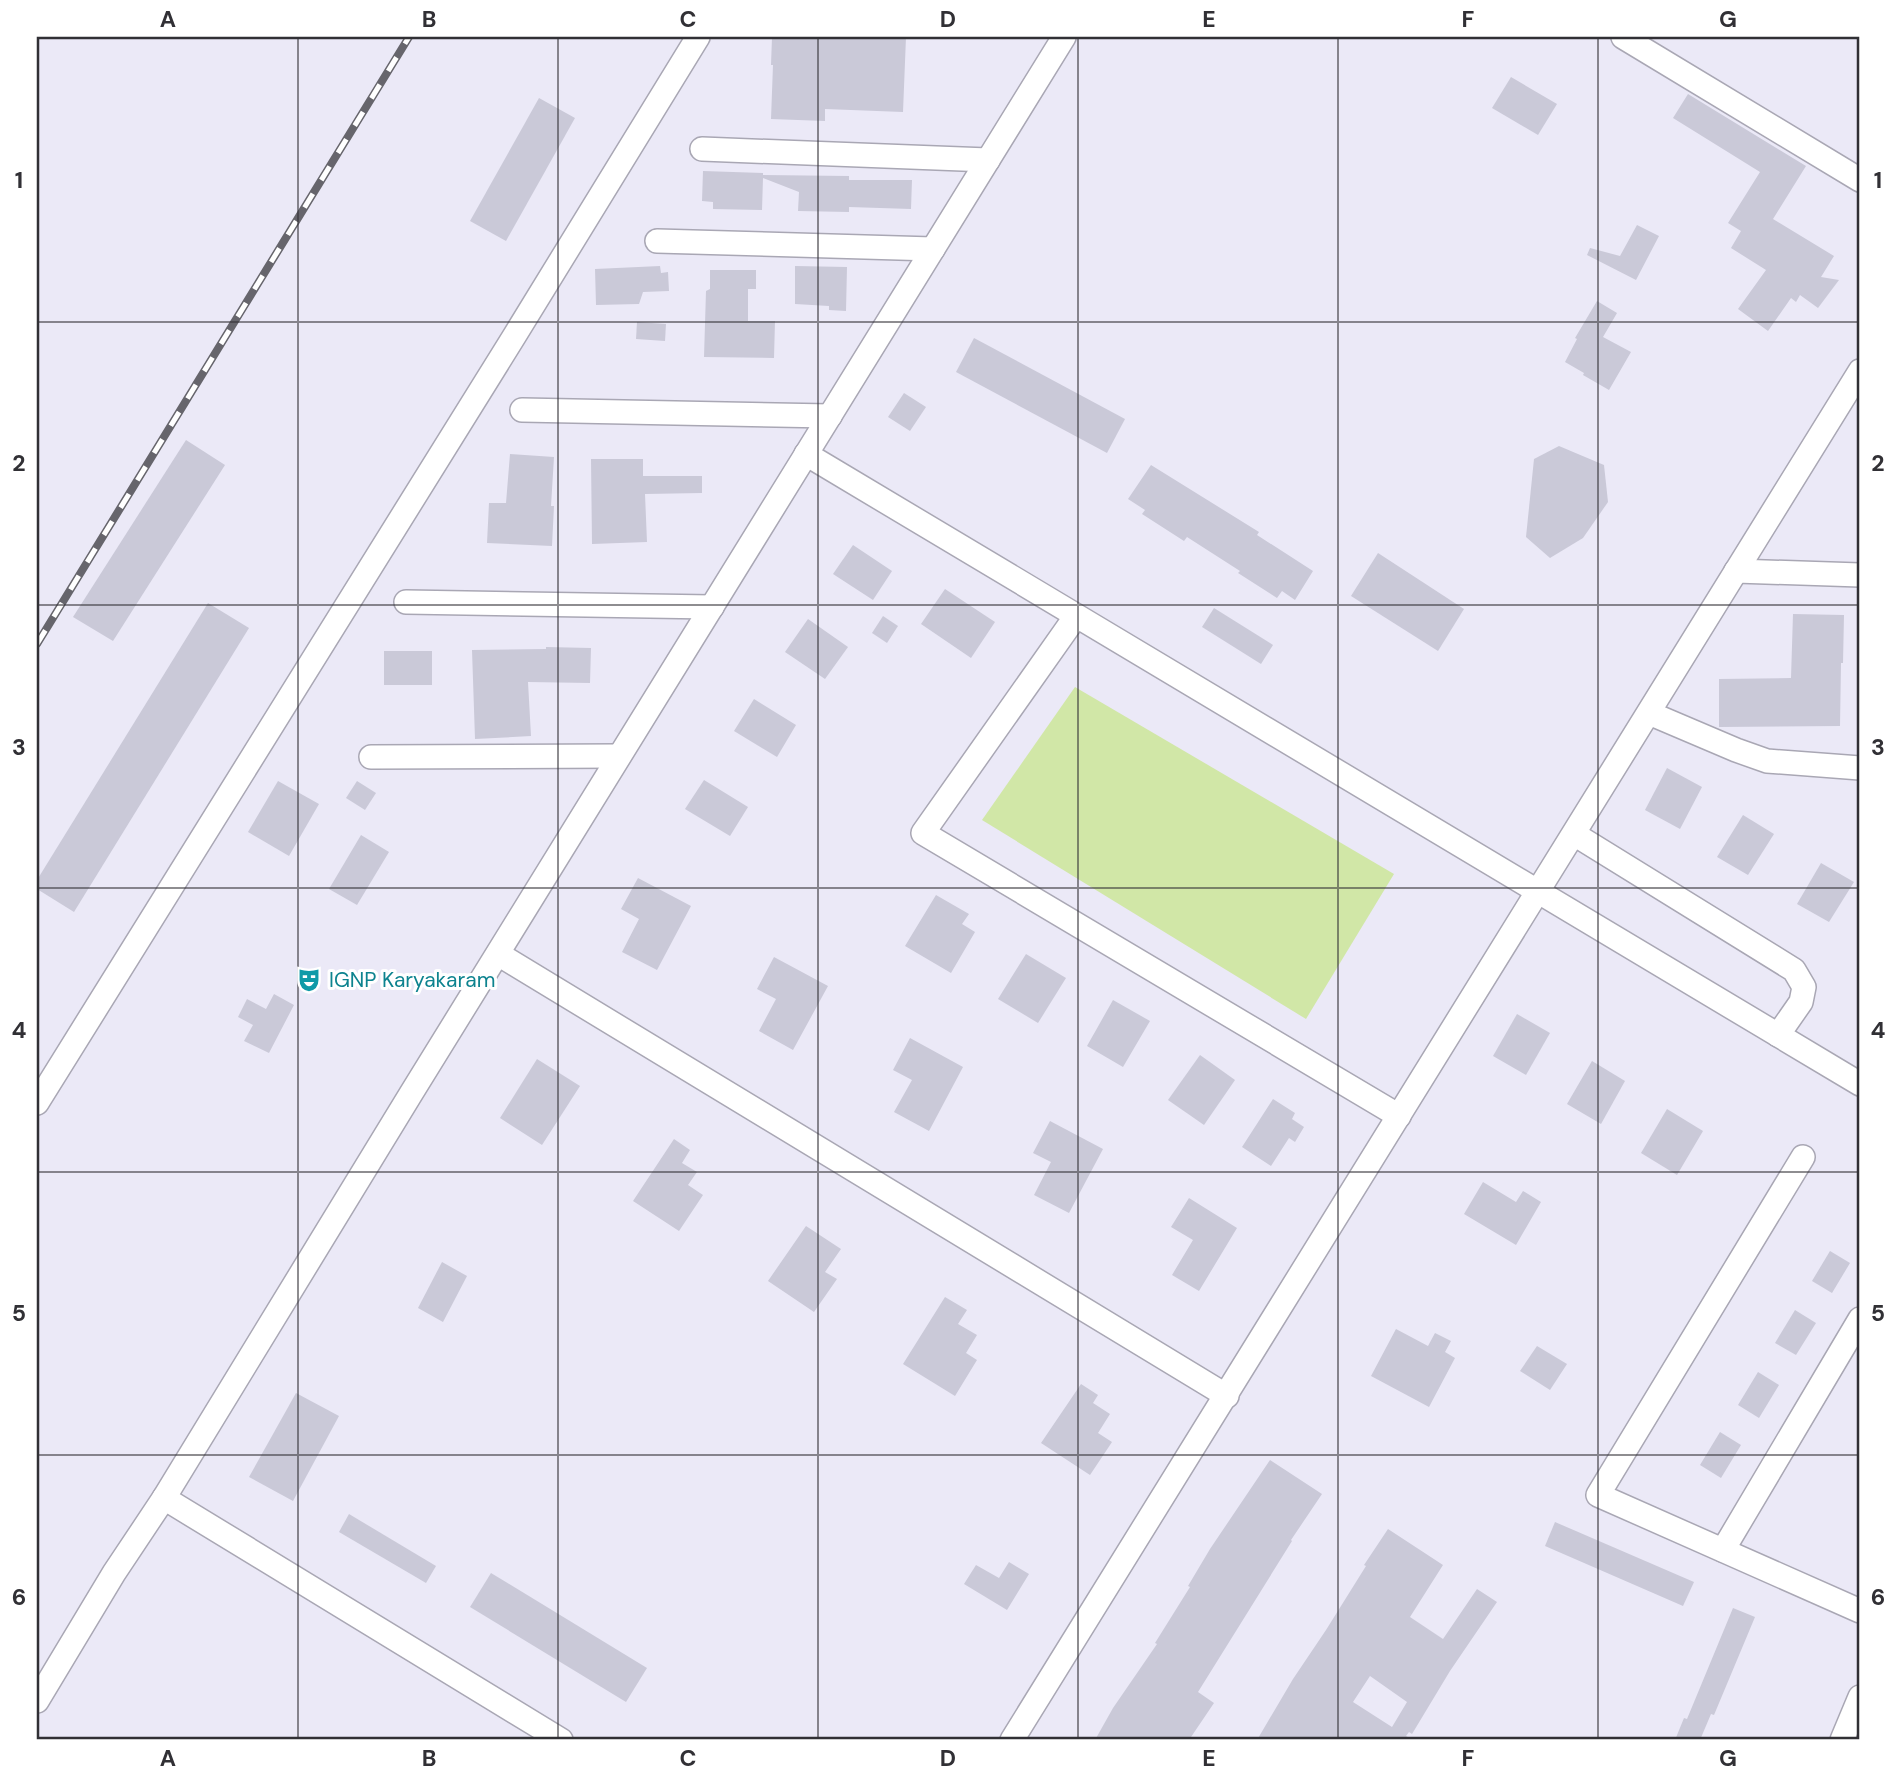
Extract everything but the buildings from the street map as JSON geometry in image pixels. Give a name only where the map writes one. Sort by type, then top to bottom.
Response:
[{"type":"street","points":[[37,1103],[698,37]]},
{"type":"street","points":[[37,1701],[1064,37]]},
{"type":"street","points":[[1623,37],[1860,180]]},
{"type":"street","points":[[702,149],[988,160]]},
{"type":"street","points":[[657,242],[933,249]]},
{"type":"street","points":[[1012,1740],[1860,371]]},
{"type":"street","points":[[522,410],[830,416]]},
{"type":"street","points":[[806,454],[1860,1084]]},
{"type":"street","points":[[1736,571],[1860,575]]},
{"type":"street","points":[[405,602],[712,607]]},
{"type":"street","points":[[1076,616],[923,833],[1399,1116]]},
{"type":"street","points":[[1648,713],[1767,761],[1860,768]]},
{"type":"street","points":[[371,757],[620,756]]},
{"type":"street","points":[[1574,834],[1794,970],[1804,987],[1801,1002],[1778,1035]]},
{"type":"street","points":[[498,954],[1227,1396]]},
{"type":"street","points":[[1803,1157],[1598,1495],[1860,1611]]},
{"type":"street","points":[[1723,1550],[1860,1319]]},
{"type":"street","points":[[163,1498],[561,1740]]},
{"type":"street","points":[[1842,1740],[1860,1697]]},
{"type":"green space","points":[[1075,687],[1394,874],[1306,1019],[982,820]]},
{"type":"railway","points":[[37,644],[409,37]]},
{"type":"place","name":"IGNP Karyakaram","points":[[309,980]]}]
